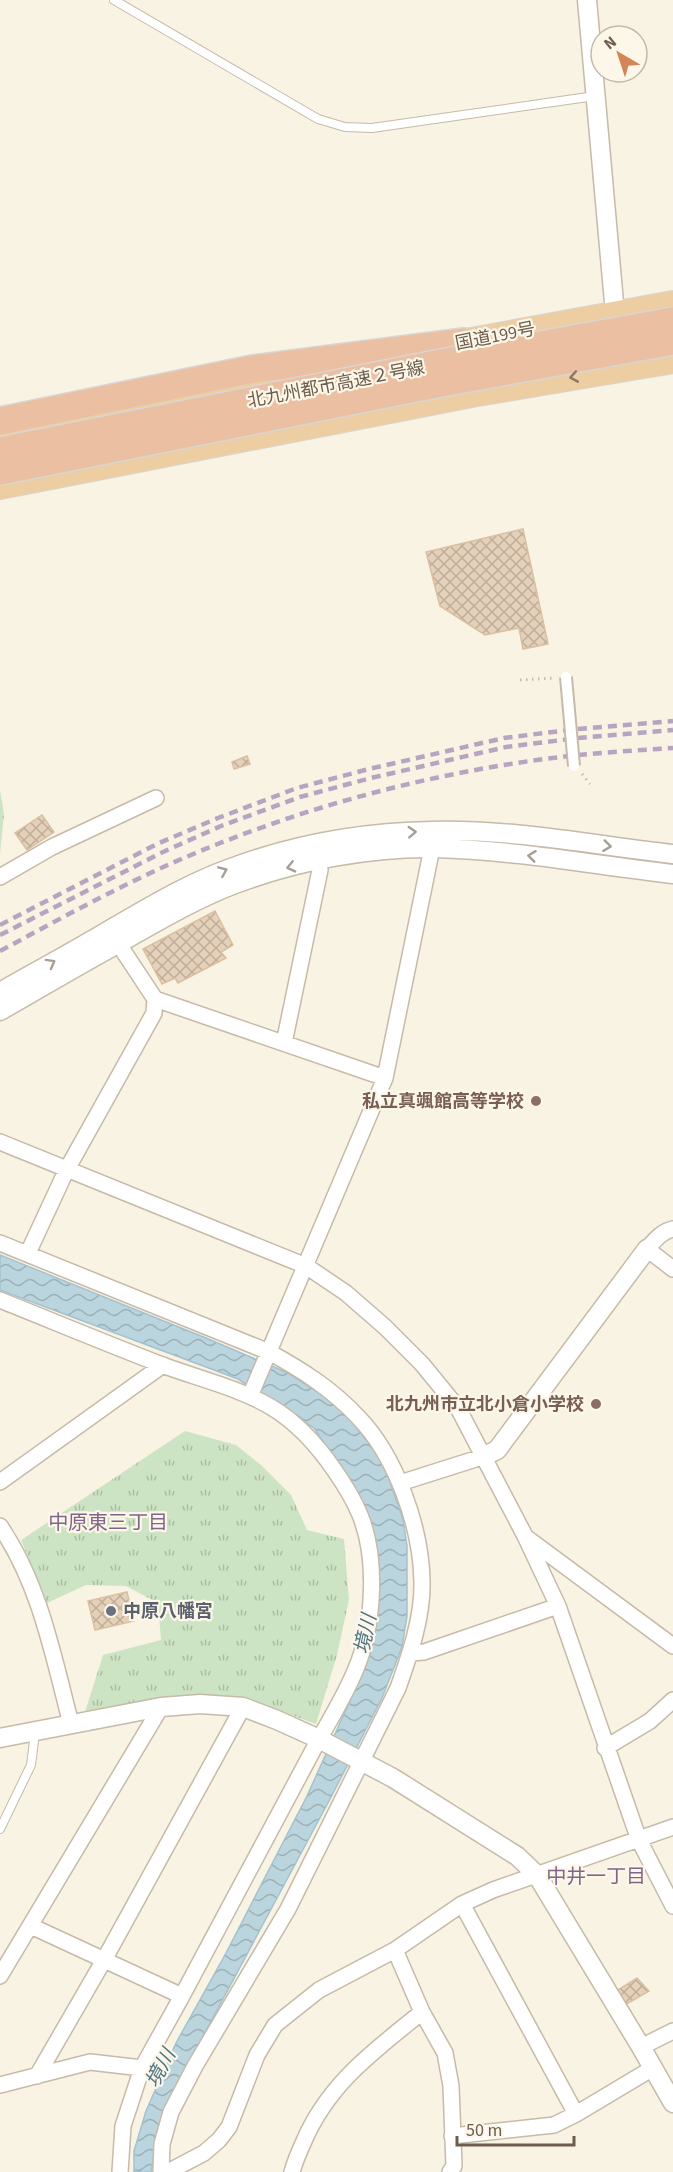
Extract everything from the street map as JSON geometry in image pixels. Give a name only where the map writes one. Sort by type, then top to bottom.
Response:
[{"type":"highway","name":"国道199号","points":[[0,437],[464,342],[673,304]]},
{"type":"highway","name":"北九州都市高速２号線","points":[[0,451],[436,364],[673,321]]},
{"type":"highway","name":"北九州都市高速２号線","points":[[0,471],[441,382],[673,341]]},
{"type":"highway","points":[[0,421],[253,369],[464,342]]},
{"type":"highway","points":[[0,486],[472,394],[673,360]]},
{"type":"street","points":[[587,0],[620,369]]},
{"type":"street","points":[[566,677],[574,766]]},
{"type":"street","points":[[0,877],[52,847],[156,798]]},
{"type":"street","points":[[0,1011],[188,886],[227,869],[282,850],[380,833],[445,831],[509,834],[673,854]]},
{"type":"street","points":[[251,1394],[385,1078],[432,848]]},
{"type":"street","points":[[0,992],[114,937],[235,884],[284,868],[319,861],[373,852],[432,848],[513,854],[673,874]]},
{"type":"street","points":[[284,1043],[320,870],[319,861]]},
{"type":"street","points":[[28,1253],[66,1171],[154,1013],[155,999],[114,937]]},
{"type":"street","points":[[155,999],[385,1078]]},
{"type":"street","points":[[0,1143],[306,1266],[346,1293],[422,1364],[458,1408],[525,1536],[558,1606],[605,1748],[639,1840],[665,1877],[673,1906]]},
{"type":"street","points":[[400,1483],[497,1450],[647,1249],[657,1238],[673,1229]]},
{"type":"street","points":[[0,1243],[307,1373],[360,1418],[383,1451],[400,1483],[410,1511],[422,1580],[419,1614],[410,1653],[398,1688],[358,1760],[288,1909],[195,2066],[171,2112],[162,2144],[161,2172]]},
{"type":"street","points":[[647,1249],[673,1269]]},
{"type":"street","points":[[0,1300],[163,1365],[251,1394],[273,1408],[296,1425],[320,1449],[342,1481],[361,1516],[369,1554],[372,1591],[367,1632],[356,1669],[321,1740],[142,2068],[123,2126],[120,2172]]},
{"type":"street","points":[[0,1482],[163,1365]]},
{"type":"street","points":[[0,1526],[24,1566],[39,1603],[71,1724]]},
{"type":"street","points":[[525,1536],[673,1646]]},
{"type":"street","points":[[410,1653],[424,1652],[558,1606]]},
{"type":"street","points":[[605,1748],[650,1721],[673,1700]]},
{"type":"street","points":[[0,1738],[161,1707],[200,1704],[243,1707],[321,1740],[393,1778],[485,1834],[517,1856],[537,1875],[673,2103]]},
{"type":"street","points":[[0,1976],[161,1707]]},
{"type":"street","points":[[37,2076],[104,1960],[243,1707]]},
{"type":"street","points":[[168,2172],[204,2153],[219,2140],[229,2127],[257,2055],[275,2025],[319,1990],[395,1950],[462,1904],[494,1890],[673,1827]]},
{"type":"street","points":[[462,1904],[576,2114]]},
{"type":"street","points":[[31,1926],[182,1996]]},
{"type":"street","points":[[395,1950],[422,2012],[445,2053],[451,2086],[454,2166],[450,2172]]},
{"type":"street","points":[[292,2172],[310,2128],[328,2098],[358,2063],[422,2012]]},
{"type":"street","points":[[641,2047],[673,2031]]},
{"type":"street","points":[[0,2085],[90,2062],[142,2068]]},
{"type":"street","points":[[453,2136],[554,2125],[653,2068]]},
{"type":"lane","points":[[114,0],[318,119],[345,127],[372,128],[597,96]]},
{"type":"lane","points":[[0,1829],[31,1765],[35,1731]]},
{"type":"path","points":[[520,680],[566,677]]},
{"type":"green space","points":[[0,790],[4,814],[0,854]]},
{"type":"green space","points":[[185,1431],[236,1445],[261,1465],[291,1495],[307,1530],[344,1539],[349,1600],[337,1655],[316,1724],[255,1702],[225,1697],[165,1698],[85,1712],[103,1655],[161,1640],[158,1603],[126,1586],[86,1585],[47,1603],[21,1540]]},
{"type":"water","points":[[0,1255],[288,1373],[324,1396],[344,1412],[372,1447],[385,1468],[403,1519],[407,1546],[407,1616],[402,1647],[382,1698],[186,2068],[160,2129],[151,2172],[134,2172],[134,2151],[146,2111],[176,2043],[226,1953],[307,1796],[363,1672],[371,1638],[366,1512],[356,1490],[314,1428],[238,1379],[0,1290]]},
{"type":"building","points":[[523,529],[548,644],[523,649],[519,628],[485,635],[440,606],[426,552]]},
{"type":"building","points":[[247,756],[250,764],[234,769],[232,762]]},
{"type":"building","points":[[42,815],[54,832],[27,850],[15,833]]},
{"type":"building","points":[[215,911],[233,945],[221,952],[226,958],[178,983],[175,978],[162,984],[143,949]]},
{"type":"building","name":"中原八幡宮","points":[[127,1592],[134,1621],[95,1630],[88,1601]]},
{"type":"building","points":[[637,1978],[649,1991],[618,2009],[610,1995]]},
{"type":"railway","points":[[0,925],[159,843],[297,788],[504,738],[673,721]]},
{"type":"railway","points":[[0,935],[163,852],[221,826],[300,797],[506,747],[673,730]]},
{"type":"railway","points":[[0,951],[105,895],[170,864],[268,825],[319,808],[473,770],[578,755],[673,748]]},
{"type":"place","name":"私立真颯館高等学校","points":[[536,1101]]},
{"type":"place","name":"北九州市立北小倉小学校","points":[[596,1404]]},
{"type":"place","name":"中原八幡宮","points":[[111,1611]]},
{"type":"district","name":"中原東三丁目","points":[[108,1522]]},
{"type":"district","name":"中井一丁目","points":[[596,1876]]},
{"type":"water label","name":"境川","points":[[365,1634]]},
{"type":"water label","name":"境川","points":[[160,2068]]}]
